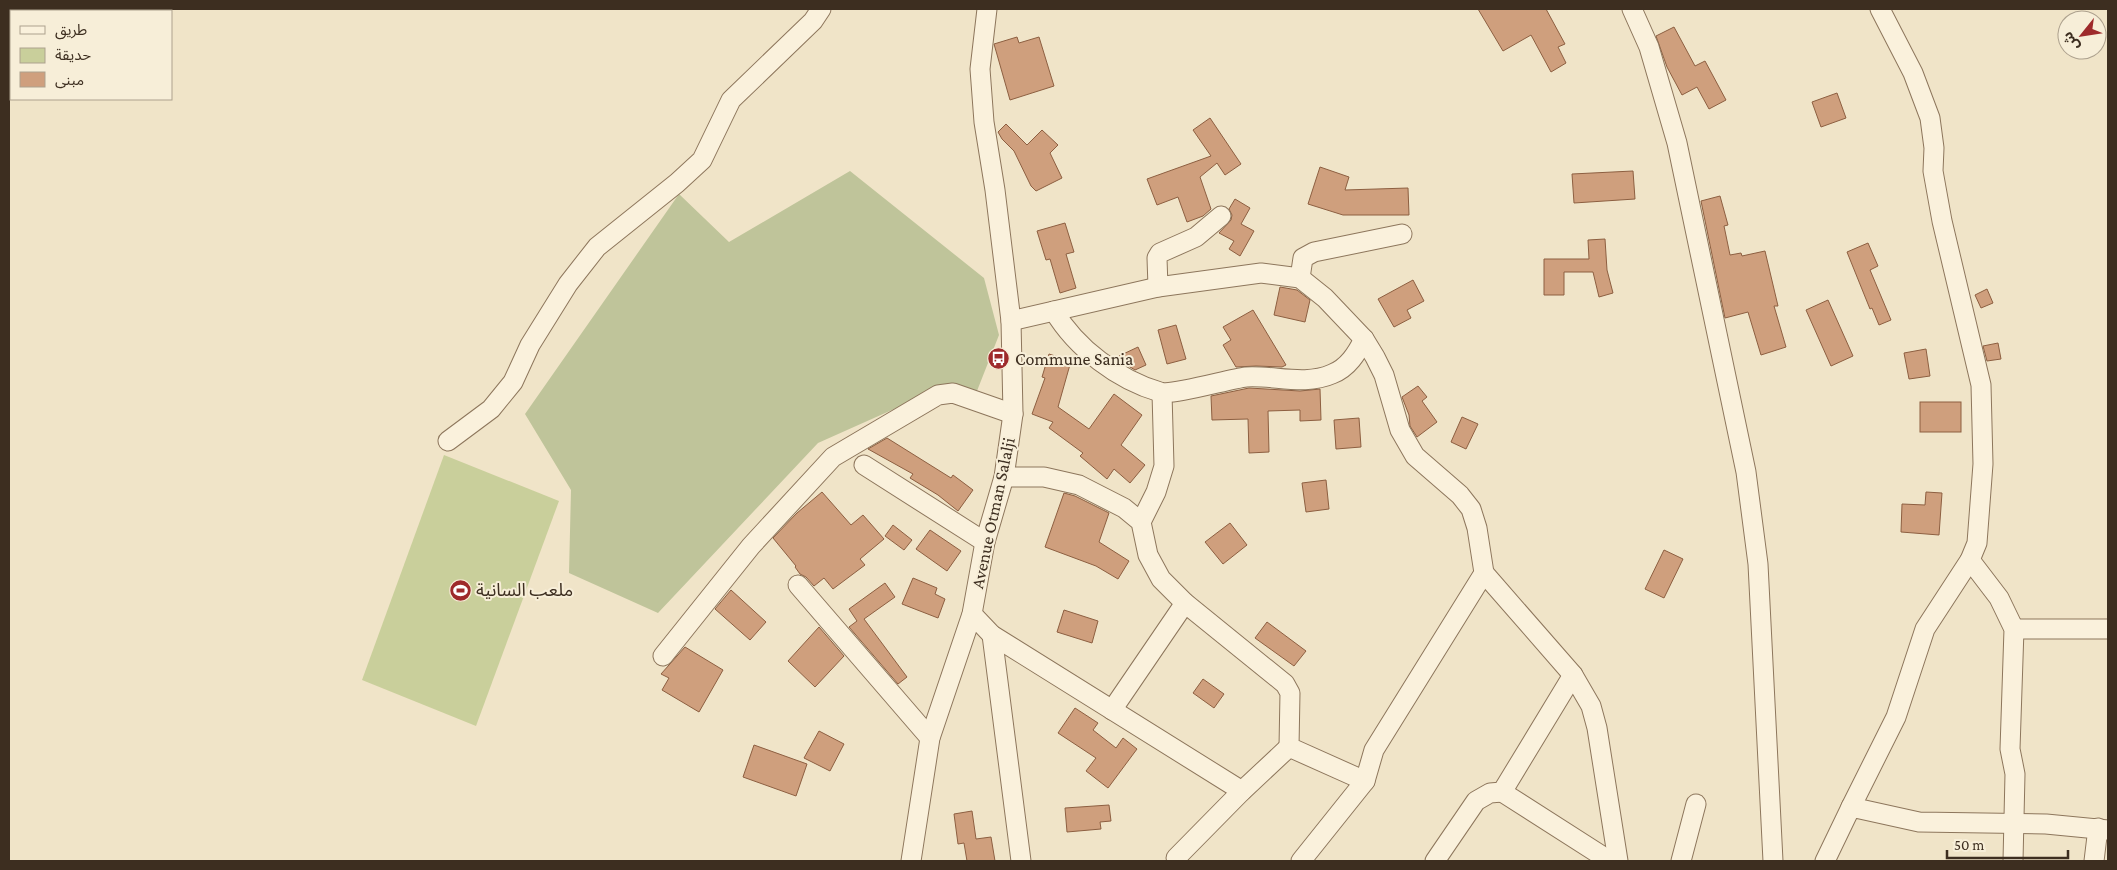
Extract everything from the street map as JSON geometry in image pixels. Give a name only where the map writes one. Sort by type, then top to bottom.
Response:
[{"type":"street","points":[[448,441],[491,409],[513,382],[530,345],[568,284],[597,247],[677,183],[702,160],[731,100],[813,21],[821,9]]},
{"type":"street","name":"Avenue Otman Salalji","points":[[911,861],[930,738],[972,614],[985,542],[1004,477],[1013,414],[1011,321],[995,190],[984,122],[980,69],[988,9]]},
{"type":"street","points":[[1632,9],[1648,47],[1677,142],[1746,472],[1758,564],[1773,861]]},
{"type":"street","points":[[1825,861],[1896,717],[1926,630],[1970,560],[1977,543],[1983,464],[1981,386],[1942,221],[1933,170],[1934,148],[1930,118],[1913,73],[1880,9]]},
{"type":"street","points":[[1158,287],[1156,258],[1160,253],[1196,237],[1221,216]]},
{"type":"street","points":[[1300,278],[1303,258],[1314,252],[1402,234]]},
{"type":"street","points":[[1011,321],[1158,287],[1261,273],[1300,278],[1325,298],[1364,339],[1384,375],[1400,430],[1416,456],[1460,495],[1471,509],[1477,528],[1484,573],[1573,675],[1591,706],[1597,728],[1618,861]]},
{"type":"street","points":[[1054,311],[1069,333],[1112,370],[1162,393],[1246,377],[1318,379],[1334,374],[1356,356],[1364,339]]},
{"type":"street","points":[[663,656],[751,546],[833,457],[938,395],[953,393],[1013,414]]},
{"type":"street","points":[[1162,393],[1164,466],[1156,492],[1141,522],[1148,555],[1161,579],[1185,603],[1285,684],[1290,693],[1289,747],[1242,791],[1174,860]]},
{"type":"street","points":[[864,464],[985,542]]},
{"type":"street","points":[[1004,477],[1044,477],[1079,485],[1118,505],[1141,522]]},
{"type":"street","points":[[1970,560],[1999,598],[2014,629],[2010,749],[2015,774],[2013,861]]},
{"type":"street","points":[[1301,861],[1365,780],[1374,750],[1484,573]]},
{"type":"street","points":[[798,585],[930,738]]},
{"type":"street","points":[[1112,710],[1185,603]]},
{"type":"street","points":[[972,614],[992,634],[1242,791]]},
{"type":"street","points":[[2014,629],[2108,629]]},
{"type":"street","points":[[992,634],[1021,861]]},
{"type":"street","points":[[1502,792],[1573,675]]},
{"type":"street","points":[[1289,747],[1365,780]]},
{"type":"street","points":[[1435,861],[1476,801],[1490,793],[1502,792],[1610,861]]},
{"type":"street","points":[[1682,861],[1696,804]]},
{"type":"street","points":[[1850,807],[1918,822],[2013,823],[2103,829],[2094,861]]},
{"type":"green space","points":[[850,171],[984,278],[999,335],[975,396],[930,393],[818,443],[658,613],[569,573],[571,490],[525,414],[679,194],[729,242]]},
{"type":"green space","name":"ملعب السانية","points":[[444,455],[559,501],[476,726],[362,680]]},
{"type":"building","points":[[1478,9],[1546,9],[1565,44],[1558,47],[1566,63],[1551,72],[1531,35],[1503,51]]},
{"type":"building","points":[[1674,27],[1695,66],[1705,61],[1726,100],[1709,109],[1697,87],[1682,95],[1667,67],[1656,36]]},
{"type":"building","points":[[1017,37],[1019,43],[1039,37],[1054,86],[1010,100],[994,44]]},
{"type":"building","points":[[1837,93],[1846,118],[1821,127],[1812,102]]},
{"type":"building","points":[[1210,118],[1241,164],[1225,175],[1217,163],[1200,177],[1211,209],[1203,216],[1187,222],[1178,197],[1157,205],[1147,179],[1211,156],[1193,130]]},
{"type":"building","points":[[1006,124],[1027,145],[1042,130],[1058,145],[1050,153],[1062,178],[1036,191],[1031,186],[1014,151],[998,132]]},
{"type":"building","points":[[1320,167],[1349,177],[1345,190],[1408,188],[1409,215],[1343,215],[1308,204]]},
{"type":"building","points":[[1633,171],[1635,199],[1574,203],[1572,174]]},
{"type":"building","points":[[1720,196],[1728,225],[1724,226],[1730,255],[1741,253],[1742,256],[1765,251],[1778,306],[1774,306],[1786,347],[1761,355],[1748,312],[1725,318],[1701,201]]},
{"type":"building","points":[[1235,199],[1250,208],[1241,224],[1254,231],[1240,256],[1229,249],[1234,241],[1219,233],[1231,220],[1232,215],[1229,209]]},
{"type":"building","points":[[1065,223],[1074,252],[1066,254],[1076,288],[1060,293],[1050,259],[1046,260],[1037,231]]},
{"type":"building","points":[[1605,239],[1607,270],[1613,293],[1599,297],[1593,272],[1564,272],[1564,295],[1544,295],[1544,259],[1589,259],[1588,240]]},
{"type":"building","points":[[1868,243],[1878,266],[1870,270],[1891,320],[1879,325],[1872,308],[1870,309],[1847,252]]},
{"type":"building","points":[[1413,280],[1424,301],[1407,310],[1411,318],[1394,327],[1378,299]]},
{"type":"building","points":[[1280,287],[1297,290],[1310,300],[1305,322],[1274,315]]},
{"type":"building","points":[[1987,289],[1993,303],[1981,308],[1975,295]]},
{"type":"building","points":[[1828,300],[1853,356],[1831,366],[1806,310]]},
{"type":"building","points":[[1253,310],[1286,365],[1282,367],[1236,367],[1223,345],[1231,340],[1223,327]]},
{"type":"building","points":[[1176,325],[1186,359],[1167,364],[1158,330]]},
{"type":"building","points":[[1998,343],[2001,359],[1987,361],[1983,346]]},
{"type":"building","points":[[1138,347],[1146,365],[1135,370],[1122,362],[1119,356]]},
{"type":"building","points":[[1926,349],[1930,376],[1909,379],[1904,353]]},
{"type":"building","points":[[1049,354],[1071,361],[1058,407],[1089,429],[1114,394],[1142,415],[1121,445],[1145,465],[1130,483],[1114,469],[1107,479],[1080,456],[1083,453],[1049,428],[1053,422],[1032,414],[1045,378],[1042,377]]},
{"type":"building","points":[[1418,386],[1427,397],[1422,401],[1437,422],[1417,437],[1410,426],[1409,415],[1402,397]]},
{"type":"building","points":[[1249,388],[1300,391],[1320,389],[1321,420],[1300,421],[1300,410],[1268,411],[1269,452],[1249,453],[1248,419],[1212,420],[1211,396]]},
{"type":"building","points":[[1920,402],[1961,402],[1961,432],[1920,432]]},
{"type":"building","points":[[1462,417],[1478,424],[1466,449],[1451,442]]},
{"type":"building","points":[[1359,418],[1361,447],[1336,449],[1334,420]]},
{"type":"building","points":[[887,438],[951,478],[953,475],[973,490],[958,511],[938,495],[910,478],[913,474],[868,449]]},
{"type":"building","points":[[1326,480],[1329,509],[1306,512],[1302,483]]},
{"type":"building","points":[[822,492],[851,525],[863,515],[884,539],[860,559],[865,565],[833,589],[824,578],[814,586],[806,577],[800,574],[796,566],[773,538],[797,513]]},
{"type":"building","points":[[1926,492],[1942,493],[1939,535],[1901,532],[1902,504],[1925,505]]},
{"type":"building","points":[[1064,493],[1075,496],[1109,513],[1099,542],[1129,561],[1118,579],[1096,566],[1045,547]]},
{"type":"building","points":[[1230,523],[1247,545],[1223,564],[1205,542]]},
{"type":"building","points":[[893,525],[912,540],[904,550],[885,536]]},
{"type":"building","points":[[930,530],[961,551],[947,571],[916,549]]},
{"type":"building","points":[[1664,550],[1683,559],[1664,598],[1645,589]]},
{"type":"building","points":[[913,578],[937,588],[935,594],[945,599],[938,618],[902,604]]},
{"type":"building","points":[[885,583],[895,597],[864,619],[907,677],[898,684],[849,627],[857,621],[849,609]]},
{"type":"building","points":[[731,590],[766,622],[750,640],[715,609]]},
{"type":"building","points":[[1064,610],[1098,621],[1092,643],[1057,632]]},
{"type":"building","points":[[1267,622],[1306,651],[1294,666],[1255,638]]},
{"type":"building","points":[[819,627],[844,656],[815,687],[788,661]]},
{"type":"building","points":[[685,647],[723,670],[699,712],[662,690],[669,678],[661,674]]},
{"type":"building","points":[[1203,679],[1224,694],[1214,708],[1193,693]]},
{"type":"building","points":[[1075,708],[1098,723],[1093,730],[1116,748],[1123,738],[1137,749],[1108,788],[1086,771],[1096,758],[1058,733]]},
{"type":"building","points":[[819,731],[844,744],[830,771],[804,758]]},
{"type":"building","points":[[754,745],[807,764],[796,796],[743,777]]},
{"type":"building","points":[[1109,805],[1111,821],[1100,822],[1101,829],[1067,832],[1065,808]]},
{"type":"building","points":[[972,811],[976,839],[991,837],[995,861],[967,861],[964,843],[958,844],[954,814]]},
{"type":"place","name":"Commune Sania","points":[[999,359]]},
{"type":"place","name":"ملعب السانية","points":[[460,590]]}]
